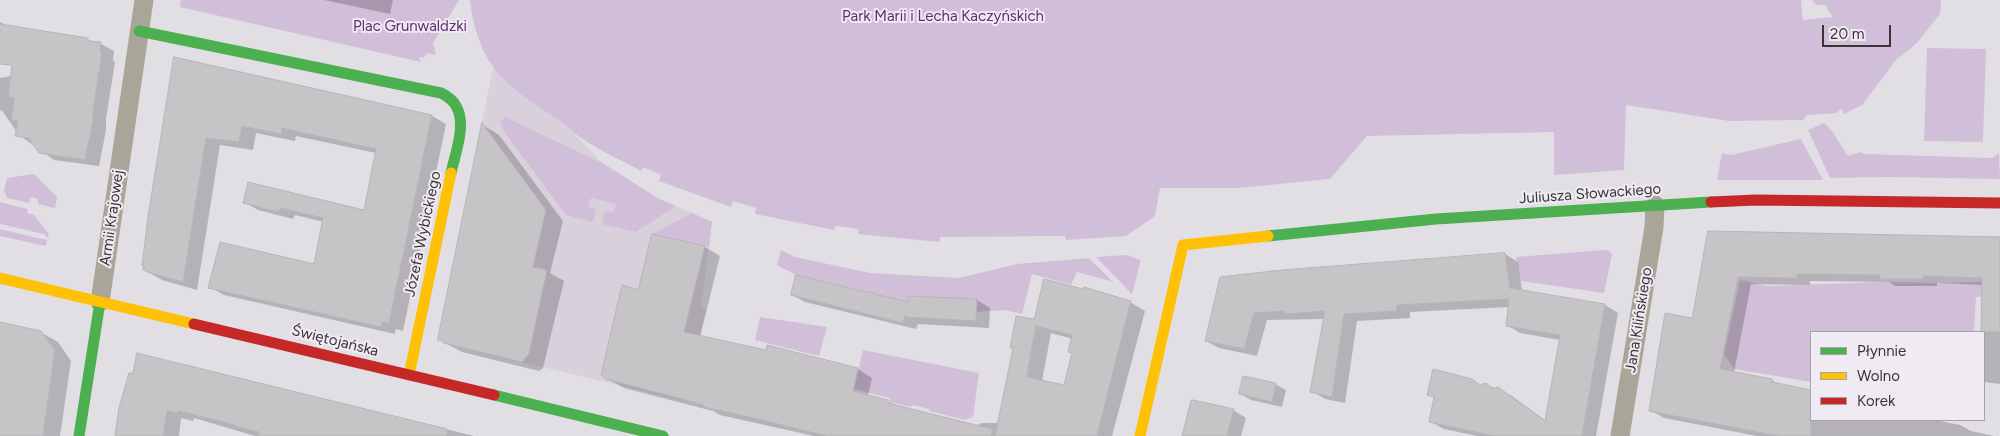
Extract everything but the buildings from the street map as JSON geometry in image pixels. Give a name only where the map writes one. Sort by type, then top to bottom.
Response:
[{"type":"street","name":"Armii Krajowej","points":[[79,436],[144,0]]},
{"type":"street","name":"Józefa Wybickiego","points":[[139,31],[441,93],[453,100],[459,109],[460,127],[409,375]]},
{"type":"street","name":"Juliusza Słowackiego","points":[[1140,436],[1183,245],[1436,219],[1655,205],[1756,200],[2000,203]]},
{"type":"street","name":"Jana Kilińskiego","points":[[1620,436],[1654,228],[1655,205]]},
{"type":"street","name":"Świętojańska","points":[[0,278],[335,356],[662,436]]},
{"type":"shaded area","points":[[499,39],[560,120],[604,164],[660,199],[712,222],[701,308],[706,310],[685,401],[437,342]]},
{"type":"green space","name":"Plac Grunwaldzki","points":[[181,0],[459,0],[433,43],[436,55],[427,53],[424,58],[419,57],[421,62],[180,7]]},
{"type":"green space","name":"Park Marii i Lecha Kaczyńskich","points":[[470,0],[1801,0],[1803,20],[1833,17],[1825,5],[1816,5],[1812,0],[1941,0],[1940,14],[1917,43],[1896,60],[1862,105],[1844,114],[1841,108],[1837,113],[1807,115],[1803,120],[1729,121],[1626,105],[1624,170],[1554,175],[1554,132],[1367,136],[1330,179],[1238,188],[1160,188],[1155,216],[1126,236],[1066,240],[1065,236],[940,237],[939,242],[858,234],[859,229],[836,226],[834,230],[755,214],[756,208],[733,201],[731,207],[659,181],[661,175],[643,167],[641,171],[598,148],[574,133],[562,122],[508,83],[494,68],[485,53],[475,26]]},
{"type":"green space","points":[[1927,48],[1986,49],[1983,142],[1924,141]]},
{"type":"green space","points":[[505,117],[604,164],[659,199],[676,206],[636,232],[602,224],[605,211],[613,213],[616,204],[591,198],[588,207],[596,209],[593,222],[566,215],[505,133],[500,122]]},
{"type":"green space","points":[[1824,123],[1832,131],[1848,156],[1860,152],[1864,154],[1992,158],[1999,153],[2000,179],[1830,178],[1808,130]]},
{"type":"green space","points":[[1801,139],[1823,180],[1717,180],[1722,153],[1731,155]]},
{"type":"green space","points":[[34,174],[57,197],[55,208],[38,204],[38,199],[31,197],[29,203],[7,198],[4,190],[7,178]]},
{"type":"green space","points":[[0,202],[28,209],[27,213],[34,215],[49,234],[48,238],[44,234],[0,224]]},
{"type":"green space","points":[[692,213],[712,222],[709,247],[652,234]]},
{"type":"green space","points":[[0,229],[47,240],[46,246],[0,236]]},
{"type":"green space","points":[[781,250],[795,257],[870,273],[959,278],[1017,264],[1089,258],[1113,282],[1077,272],[1071,285],[1032,274],[1022,314],[1004,310],[976,312],[977,299],[910,296],[908,302],[796,275],[777,265]]},
{"type":"green space","points":[[1609,251],[1612,255],[1604,293],[1521,281],[1516,257]]},
{"type":"green space","points":[[1126,255],[1141,260],[1132,294],[1096,257]]},
{"type":"green space","points":[[1740,280],[1768,286],[1880,282],[1942,283],[2000,281],[1998,296],[1976,297],[1974,331],[1810,331],[1810,382],[1734,369],[1724,354]]},
{"type":"green space","points":[[760,317],[827,327],[819,356],[755,340]]},
{"type":"green space","points":[[863,350],[979,373],[973,417],[965,420],[913,405],[912,407],[889,402],[890,398],[854,389]]},
{"type":"traffic: fast","points":[[139,31],[441,93],[450,98],[459,113],[459,139],[451,173]]},
{"type":"traffic: fast","points":[[1268,236],[1436,219],[1711,202]]},
{"type":"traffic: fast","points":[[79,436],[100,302]]},
{"type":"traffic: fast","points":[[494,395],[663,436]]},
{"type":"traffic: slow","points":[[409,375],[451,173]]},
{"type":"traffic: slow","points":[[1140,436],[1183,245],[1268,236]]},
{"type":"traffic: slow","points":[[0,278],[194,324]]},
{"type":"traffic: jam","points":[[1711,202],[1756,200],[2000,203]]},
{"type":"traffic: jam","points":[[194,324],[494,395]]}]
